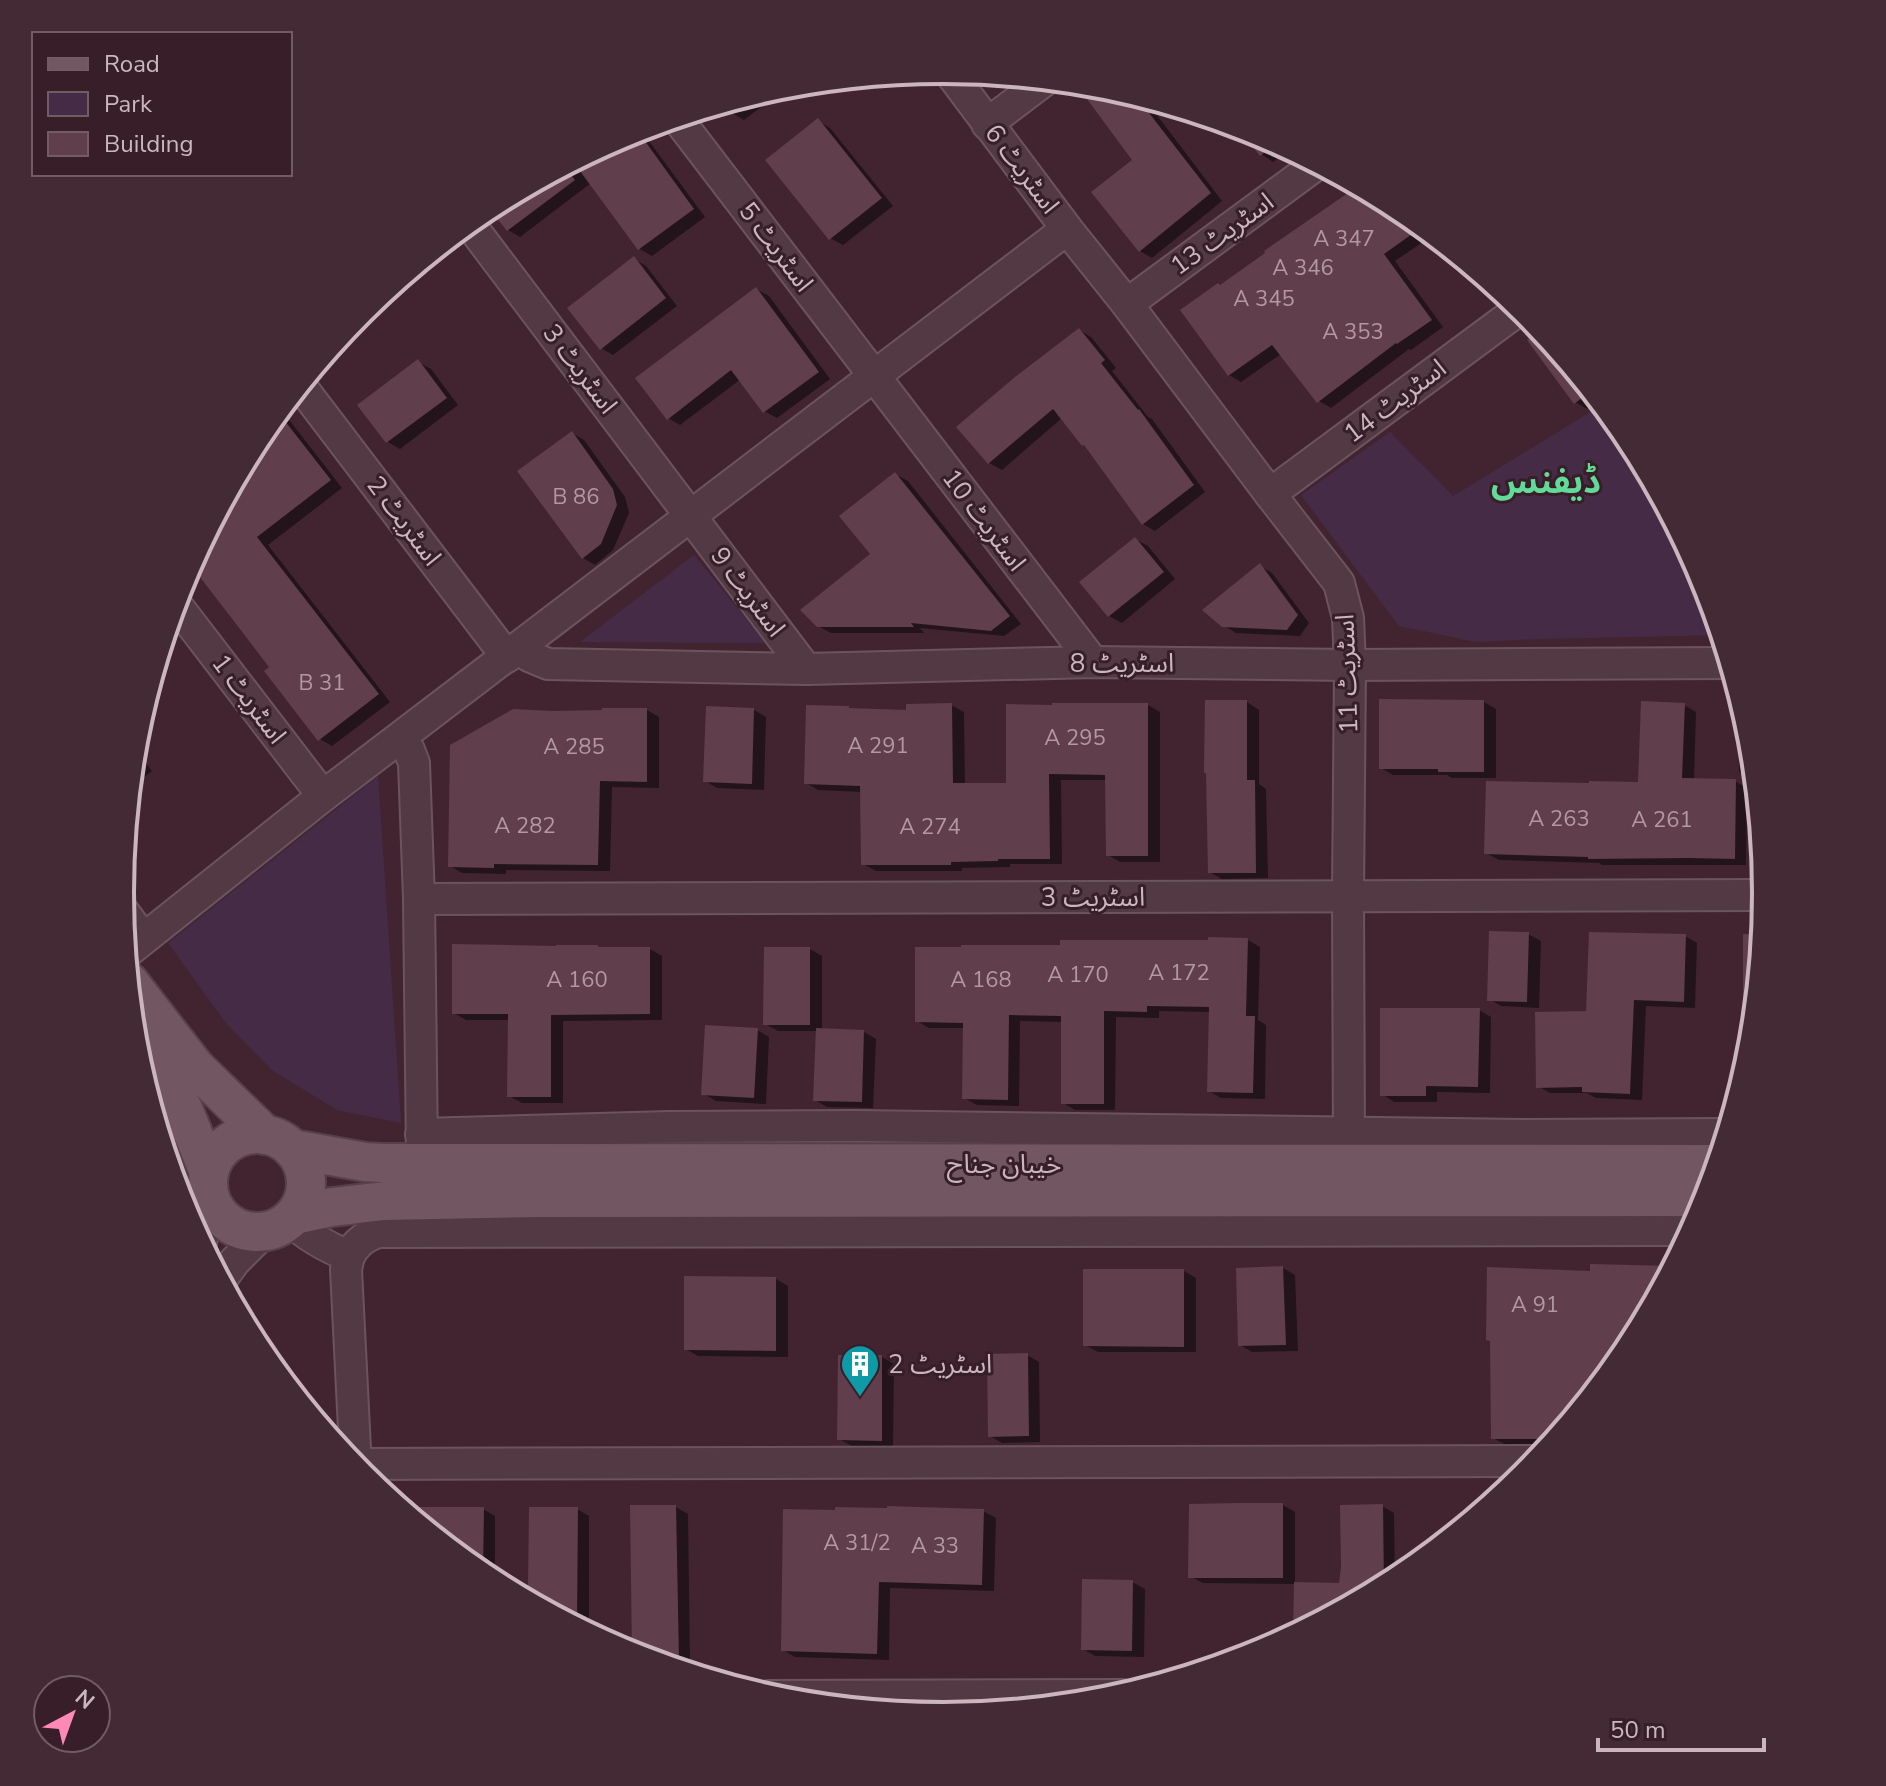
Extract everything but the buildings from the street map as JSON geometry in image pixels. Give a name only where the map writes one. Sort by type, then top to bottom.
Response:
[{"type":"main road","points":[[141,997],[195,1067],[300,1159],[306,1182],[305,1194],[283,1222],[251,1232],[238,1229],[218,1213],[202,1192],[183,1109],[154,1067]]},
{"type":"main road","points":[[202,1192],[213,1160],[230,1142],[253,1134],[279,1142]]},
{"type":"main road","name":"خیبان جناح","points":[[279,1142],[365,1162],[422,1149],[1349,1148],[1705,1163]]},
{"type":"main road","name":"خیبان جناح","points":[[283,1222],[332,1207],[384,1201],[538,1198],[1692,1197]]},
{"type":"street","name":"اسٹریٹ 6","points":[[959,85],[1067,229]]},
{"type":"street","points":[[987,124],[1033,89]]},
{"type":"street","name":"اسٹریٹ 5","points":[[684,127],[875,377]]},
{"type":"street","name":"اسٹریٹ 13","points":[[1127,304],[1308,171]]},
{"type":"street","points":[[136,944],[323,796],[1067,229]]},
{"type":"street","name":"اسٹریٹ 11","points":[[1067,229],[1339,583],[1348,618],[1350,665],[1349,1148]]},
{"type":"street","name":"اسٹریٹ 3","points":[[476,233],[691,515]]},
{"type":"street","name":"اسٹریٹ 14","points":[[1270,494],[1510,316]]},
{"type":"street","name":"اسٹریٹ 10","points":[[875,377],[1093,662]]},
{"type":"street","name":"اسٹریٹ 2","points":[[307,394],[514,652]]},
{"type":"street","name":"اسٹریٹ 9","points":[[691,515],[806,669]]},
{"type":"street","name":"اسٹریٹ 1","points":[[184,615],[323,796]]},
{"type":"street","name":"اسٹریٹ 8","points":[[514,652],[548,664],[806,669],[1093,662],[1350,665],[1718,663]]},
{"type":"street","points":[[401,739],[414,763],[422,1149]]},
{"type":"street","name":"اسٹریٹ 3","points":[[419,899],[1752,895]]},
{"type":"street","points":[[1349,1148],[1522,1135],[1715,1134]]},
{"type":"street","points":[[202,1192],[202,1216]]},
{"type":"street","points":[[228,1271],[235,1261],[283,1222],[326,1247],[349,1256]]},
{"type":"street","points":[[355,1448],[346,1269],[355,1244],[365,1236],[378,1232],[1678,1230]]},
{"type":"street","points":[[372,1466],[1519,1461]]},
{"type":"street","points":[[845,1696],[1047,1695]]},
{"type":"green space","points":[[1592,411],[1644,489],[1669,535],[1710,635],[1476,642],[1399,626],[1301,495],[1390,432],[1453,496]]},
{"type":"green space","points":[[694,555],[766,643],[580,642]]},
{"type":"green space","points":[[378,776],[401,1123],[337,1110],[272,1070],[226,1023],[168,943]]},
{"type":"place","name":"اسٹریٹ 2","points":[[860,1398]]},
{"type":"district","name":"ڈیفنس","points":[[1546,482]]}]
